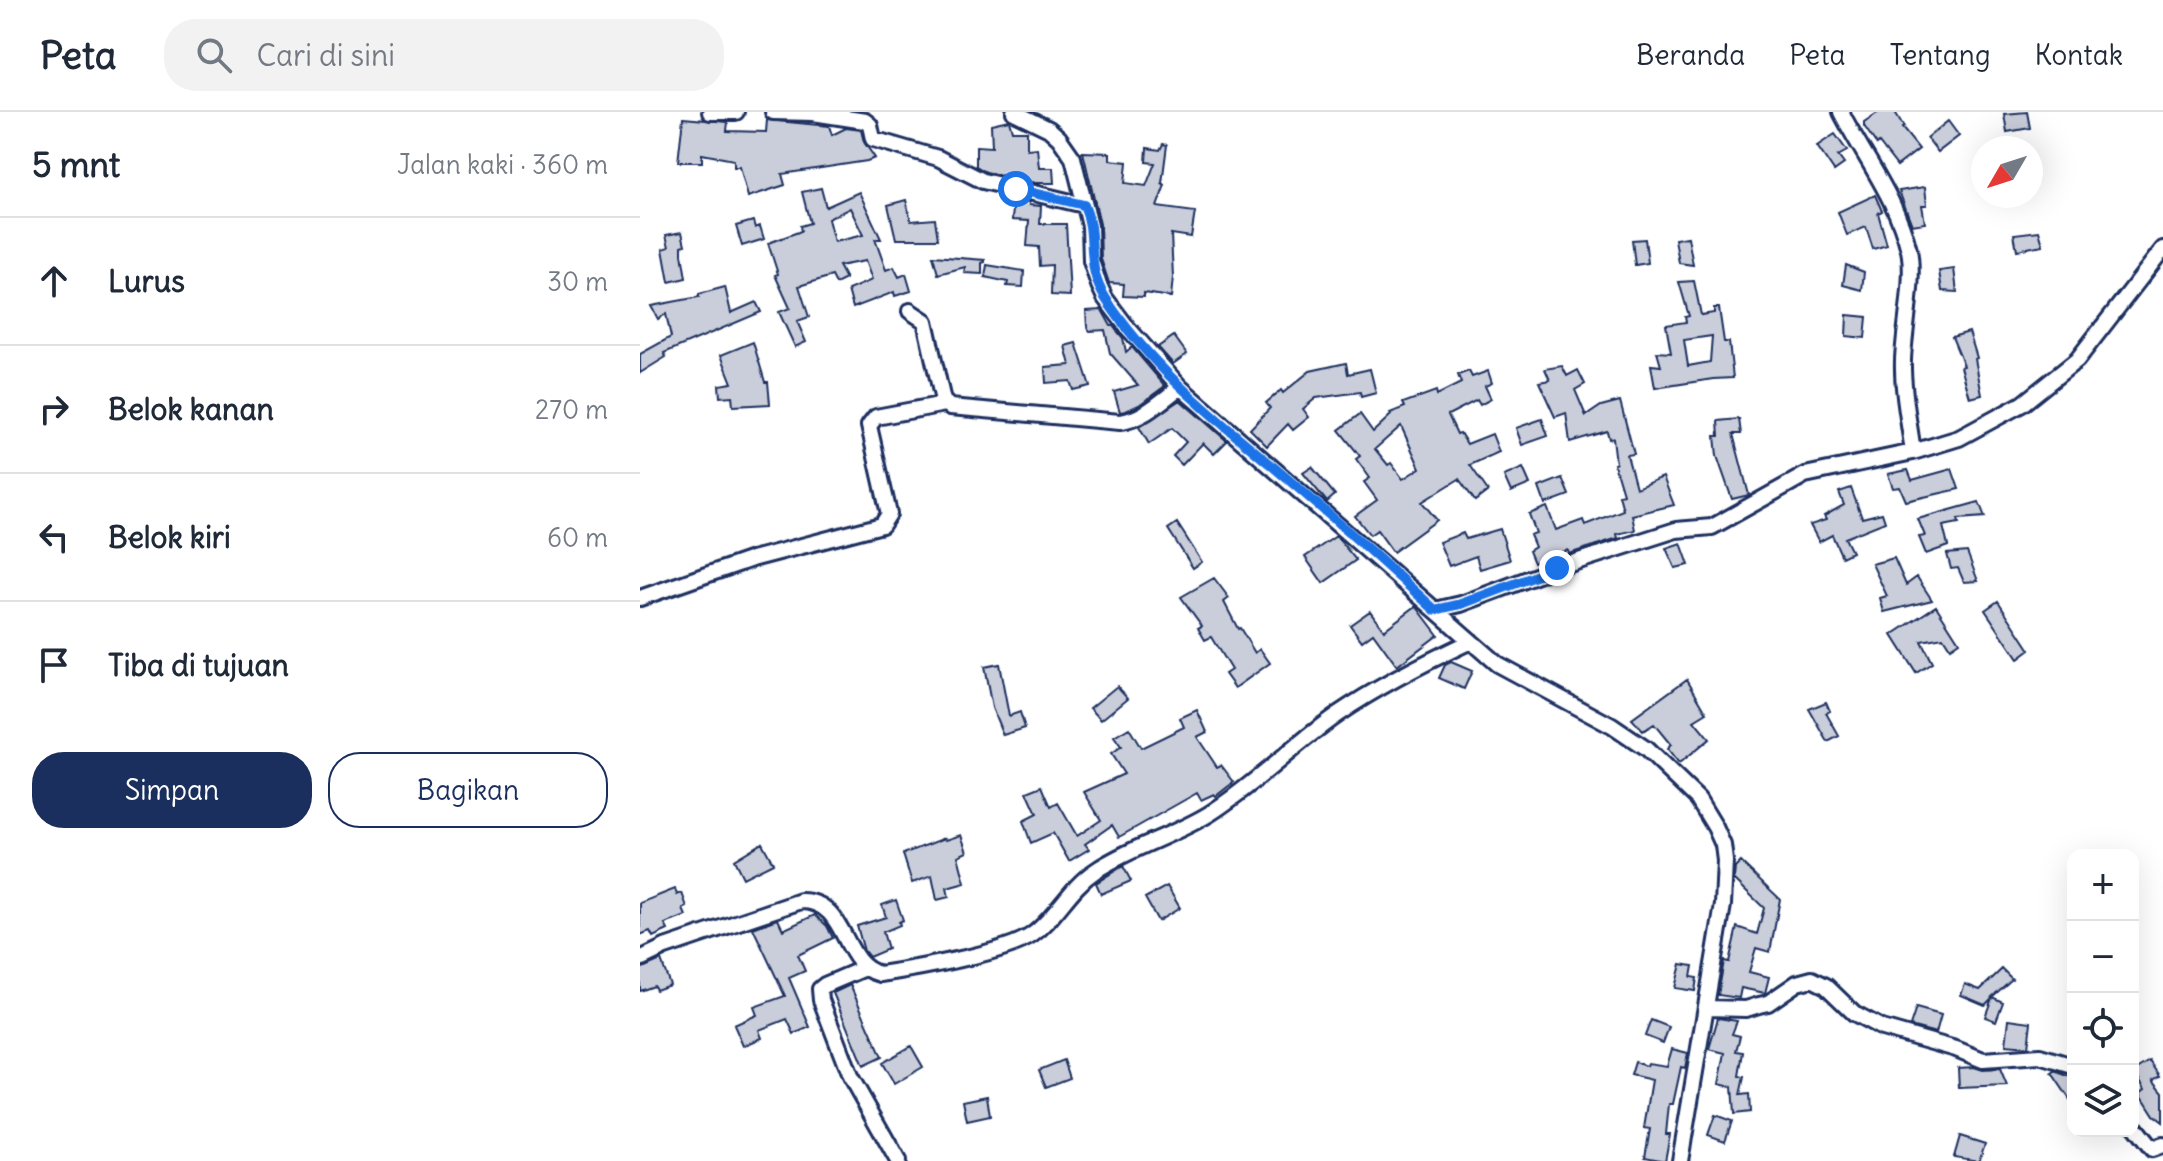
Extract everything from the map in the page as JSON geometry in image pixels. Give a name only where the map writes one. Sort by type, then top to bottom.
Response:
[{"type":"street","points":[[710,112],[736,112]]},
{"type":"street","points":[[773,112],[813,113],[865,121],[873,139],[938,158],[983,181],[1084,205]]},
{"type":"street","points":[[1014,112],[1049,129],[1067,148],[1078,171],[1090,226],[1091,261],[1105,298],[1180,387],[1497,664],[1612,726],[1646,749],[1698,799],[1723,845],[1723,905],[1680,1161]]},
{"type":"street","points":[[1841,112],[1892,199],[1910,254],[1903,365],[1913,452]]},
{"type":"street","points":[[1435,610],[1461,604],[1557,568],[1676,530],[1712,527],[1805,475],[1913,452],[1959,438],[2022,404],[2077,360],[2163,249]]},
{"type":"street","points":[[910,311],[925,321],[945,404]]},
{"type":"street","points":[[640,598],[752,559],[882,525],[889,514],[869,426],[876,417],[945,404],[962,410],[1120,422],[1129,421],[1152,408],[1180,387]]},
{"type":"street","points":[[640,959],[665,947],[801,901],[813,901],[832,915],[865,968],[880,974],[1007,947],[1028,938],[1094,871],[1208,815],[1338,714],[1471,641]]},
{"type":"street","points":[[865,968],[825,985],[820,993],[850,1076],[898,1161]]},
{"type":"street","points":[[1706,1008],[1746,1009],[1768,1003],[1805,979],[1812,979],[1826,986],[1854,1013],[1882,1028],[1983,1060],[2040,1056],[2070,1065]]},
{"type":"street","points":[[2139,1133],[2152,1149],[2163,1145]]},
{"type":"building","points":[[1879,112],[1895,112],[1902,128],[1919,149],[1897,166],[1864,126],[1864,122]]},
{"type":"building","points":[[2027,112],[2030,128],[2007,132],[2004,114]]},
{"type":"building","points":[[683,118],[728,122],[727,131],[766,132],[767,120],[829,126],[832,135],[846,128],[861,130],[864,142],[875,158],[782,174],[785,185],[748,197],[740,167],[734,167],[734,160],[702,154],[702,162],[678,162]]},
{"type":"building","points":[[1009,120],[1012,131],[1027,131],[1027,149],[1037,148],[1039,168],[1053,168],[1054,183],[1035,183],[986,172],[976,166],[976,146],[992,147],[991,124]]},
{"type":"building","points":[[1948,121],[1959,136],[1938,152],[1927,138]]},
{"type":"building","points":[[1835,134],[1847,151],[1838,156],[1844,164],[1834,171],[1817,146]]},
{"type":"building","points":[[1163,144],[1167,145],[1162,183],[1165,185],[1157,207],[1195,212],[1191,237],[1171,234],[1171,297],[1144,293],[1144,297],[1123,296],[1124,284],[1109,283],[1101,259],[1100,224],[1083,152],[1110,153],[1110,160],[1127,162],[1125,183],[1146,186],[1155,163],[1146,162],[1147,148],[1160,150]]},
{"type":"building","points":[[1925,187],[1927,205],[1922,205],[1925,223],[1912,225],[1899,191]]},
{"type":"building","points":[[821,188],[826,207],[859,192],[881,239],[875,239],[886,270],[894,267],[899,277],[906,274],[911,291],[895,296],[894,292],[853,308],[848,290],[872,280],[865,261],[839,266],[846,279],[836,284],[832,276],[799,286],[809,317],[797,321],[806,342],[795,347],[779,312],[790,308],[775,275],[778,274],[768,243],[801,231],[800,226],[810,223],[802,192]],"holes":[[[850,208],[863,235],[834,242],[828,219]]]},
{"type":"building","points":[[1875,195],[1882,211],[1878,213],[1887,245],[1873,249],[1866,227],[1847,235],[1838,212]]},
{"type":"building","points":[[1014,199],[1041,206],[1040,224],[1066,224],[1070,296],[1051,295],[1052,265],[1040,266],[1039,247],[1027,246],[1029,221],[1012,220]]},
{"type":"building","points":[[906,200],[911,221],[935,219],[938,239],[896,239],[888,205]]},
{"type":"building","points":[[753,221],[755,228],[760,226],[764,239],[742,246],[736,226]]},
{"type":"building","points":[[2039,231],[2043,245],[2017,250],[2014,234]]},
{"type":"building","points":[[682,232],[686,278],[669,282],[663,249],[669,247],[666,235]]},
{"type":"building","points":[[1688,237],[1693,265],[1679,263],[1675,239]]},
{"type":"building","points":[[1645,239],[1648,263],[1635,265],[1632,240]]},
{"type":"building","points":[[933,256],[985,262],[982,263],[982,274],[964,273],[965,267],[938,274]]},
{"type":"building","points":[[987,265],[1024,271],[1023,287],[1007,286],[1008,282],[985,277]]},
{"type":"building","points":[[1846,265],[1864,272],[1862,290],[1843,285]]},
{"type":"building","points":[[1954,269],[1957,292],[1942,291],[1939,271]]},
{"type":"building","points":[[1694,281],[1701,315],[1714,313],[1714,308],[1719,308],[1724,342],[1729,342],[1733,378],[1655,388],[1651,365],[1661,366],[1657,352],[1671,353],[1666,325],[1686,322],[1685,317],[1689,316],[1679,282]],"holes":[[[1712,336],[1710,362],[1688,366],[1684,340]]]},
{"type":"building","points":[[725,287],[731,313],[756,302],[761,312],[664,353],[666,357],[640,373],[640,354],[671,337],[666,314],[658,319],[651,306],[699,297],[699,294]]},
{"type":"building","points":[[1102,310],[1123,338],[1126,352],[1132,347],[1165,386],[1126,411],[1120,412],[1114,392],[1138,385],[1110,353],[1105,330],[1090,331],[1087,327],[1086,311]]},
{"type":"building","points":[[1847,315],[1867,317],[1865,338],[1846,336]]},
{"type":"building","points":[[1969,332],[1977,358],[1982,395],[1970,398],[1961,367],[1964,366],[1952,337]]},
{"type":"building","points":[[1174,336],[1187,354],[1173,364],[1158,347]]},
{"type":"building","points":[[753,342],[765,382],[768,382],[770,404],[733,406],[732,396],[720,397],[719,385],[732,383],[721,355]]},
{"type":"building","points":[[1076,343],[1090,386],[1073,390],[1070,381],[1046,383],[1045,367],[1070,365],[1065,346]]},
{"type":"building","points":[[1346,363],[1348,374],[1370,369],[1376,393],[1361,397],[1360,392],[1316,398],[1303,409],[1309,417],[1293,430],[1288,424],[1267,446],[1250,429],[1270,408],[1266,403],[1281,390],[1283,393],[1310,371]]},
{"type":"building","points":[[1562,366],[1567,376],[1578,370],[1585,384],[1575,390],[1586,416],[1601,406],[1620,401],[1634,454],[1627,455],[1636,488],[1663,477],[1674,505],[1632,515],[1635,530],[1617,534],[1618,538],[1569,554],[1568,550],[1534,563],[1529,551],[1535,547],[1530,535],[1536,533],[1529,514],[1547,507],[1556,530],[1583,520],[1585,525],[1623,510],[1619,495],[1623,494],[1614,464],[1613,438],[1609,439],[1607,431],[1570,442],[1566,413],[1555,417],[1539,382],[1550,380],[1545,369]]},
{"type":"building","points":[[1469,371],[1472,377],[1488,371],[1492,383],[1485,386],[1491,399],[1480,405],[1477,400],[1448,415],[1457,434],[1460,433],[1467,444],[1492,434],[1499,452],[1470,465],[1488,491],[1475,501],[1459,479],[1422,502],[1437,520],[1393,552],[1377,530],[1370,535],[1355,516],[1377,500],[1364,482],[1370,478],[1356,459],[1360,456],[1339,430],[1360,414],[1373,432],[1390,413],[1405,407],[1403,403],[1436,391],[1437,395],[1461,383],[1458,375]],"holes":[[[1401,426],[1420,468],[1403,479],[1375,449]]]},
{"type":"building","points":[[1180,400],[1227,441],[1214,454],[1203,443],[1182,465],[1173,456],[1186,442],[1172,428],[1149,444],[1139,427]]},
{"type":"building","points":[[1542,419],[1548,436],[1522,445],[1516,428]]},
{"type":"building","points":[[1739,419],[1741,434],[1733,434],[1749,495],[1732,499],[1717,456],[1715,436],[1719,436],[1718,421]]},
{"type":"building","points":[[1312,467],[1335,495],[1327,502],[1303,473]]},
{"type":"building","points":[[1523,468],[1530,484],[1511,492],[1504,476]]},
{"type":"building","points":[[1952,469],[1959,489],[1906,501],[1900,487],[1893,488],[1888,474],[1908,470],[1912,480]]},
{"type":"building","points":[[1562,478],[1569,495],[1545,504],[1539,487]]},
{"type":"building","points":[[1851,488],[1862,518],[1882,513],[1885,522],[1845,538],[1852,552],[1842,557],[1832,535],[1819,542],[1810,525],[1826,520],[1824,516],[1844,505],[1839,492]]},
{"type":"building","points":[[1979,502],[1985,517],[1958,519],[1959,523],[1943,526],[1948,546],[1926,554],[1919,537],[1925,536],[1918,519]]},
{"type":"building","points":[[1177,523],[1202,562],[1193,568],[1168,529]]},
{"type":"building","points":[[1500,529],[1510,560],[1480,569],[1476,556],[1449,566],[1439,542],[1463,533],[1466,539]]},
{"type":"building","points":[[1336,536],[1356,560],[1323,583],[1305,557]]},
{"type":"building","points":[[1681,543],[1689,565],[1675,568],[1666,548]]},
{"type":"building","points":[[1967,552],[1978,581],[1964,582],[1958,568],[1951,569],[1947,554]]},
{"type":"building","points":[[1894,558],[1906,585],[1917,577],[1932,600],[1884,612],[1880,598],[1887,596],[1872,564]]},
{"type":"building","points":[[1214,578],[1229,598],[1224,602],[1238,629],[1255,653],[1260,649],[1270,663],[1235,688],[1225,674],[1231,670],[1211,637],[1205,640],[1198,628],[1202,626],[1181,597]]},
{"type":"building","points":[[1998,601],[2030,650],[2018,659],[1985,610]]},
{"type":"building","points":[[1416,606],[1438,635],[1397,666],[1373,633],[1362,641],[1350,625],[1370,611],[1384,630]]},
{"type":"building","points":[[1936,606],[1959,642],[1950,648],[1943,637],[1921,641],[1932,663],[1916,673],[1892,635]]},
{"type":"building","points":[[1451,662],[1472,671],[1464,689],[1439,678],[1445,665]]},
{"type":"building","points":[[999,664],[1009,716],[1020,712],[1025,728],[1003,735],[992,708],[984,667]]},
{"type":"building","points":[[1687,679],[1707,713],[1694,721],[1709,739],[1679,764],[1667,749],[1671,745],[1654,724],[1643,731],[1632,719]]},
{"type":"building","points":[[1117,686],[1128,698],[1101,720],[1090,708]]},
{"type":"building","points":[[1826,702],[1830,711],[1826,713],[1839,736],[1828,742],[1809,709]]},
{"type":"building","points":[[1197,710],[1207,732],[1197,737],[1217,767],[1221,765],[1234,782],[1216,796],[1214,794],[1201,800],[1197,793],[1119,837],[1112,825],[1085,844],[1089,849],[1069,861],[1053,833],[1031,843],[1023,821],[1037,814],[1027,792],[1042,786],[1051,807],[1058,803],[1077,836],[1101,820],[1084,792],[1124,774],[1111,754],[1121,747],[1114,737],[1129,728],[1141,748],[1184,727],[1180,718]]},
{"type":"building","points":[[961,835],[967,852],[958,856],[965,883],[947,888],[949,897],[937,900],[932,876],[912,883],[903,854]]},
{"type":"building","points":[[762,843],[773,863],[743,878],[734,860]]},
{"type":"building","points":[[1741,862],[1780,899],[1770,952],[1756,948],[1749,972],[1769,977],[1765,993],[1741,988],[1739,998],[1718,995],[1724,961],[1729,962],[1737,927],[1757,934],[1764,908],[1734,879],[1735,868]]},
{"type":"building","points":[[1123,866],[1131,881],[1101,894],[1096,883]]},
{"type":"building","points":[[1167,886],[1180,908],[1158,921],[1145,898]]},
{"type":"building","points":[[675,889],[677,895],[682,893],[687,907],[683,909],[686,916],[665,924],[668,930],[653,937],[650,931],[640,935],[640,903]]},
{"type":"building","points":[[896,900],[903,920],[899,922],[900,925],[883,932],[888,949],[869,957],[864,951],[857,926],[886,917],[882,905]]},
{"type":"building","points":[[815,915],[827,926],[833,938],[798,955],[805,971],[789,978],[810,1027],[794,1034],[787,1019],[759,1030],[762,1038],[743,1046],[734,1025],[757,1015],[754,1007],[785,996],[753,928],[778,919],[783,930]]},
{"type":"building","points":[[661,960],[670,985],[640,991],[640,969]]},
{"type":"building","points":[[1681,964],[1693,966],[1691,977],[1697,978],[1695,991],[1675,988]]},
{"type":"building","points":[[2002,969],[2012,979],[1992,997],[2003,1002],[1996,1021],[1985,1017],[1992,998],[1985,1005],[1961,995],[1965,984],[1980,990]]},
{"type":"building","points":[[850,985],[882,1057],[863,1066],[833,993]]},
{"type":"building","points":[[1916,1008],[1941,1015],[1936,1033],[1910,1026]]},
{"type":"building","points":[[1718,1018],[1737,1021],[1732,1034],[1740,1036],[1736,1051],[1743,1052],[1739,1076],[1744,1077],[1740,1095],[1749,1094],[1750,1112],[1734,1114],[1732,1087],[1719,1084],[1725,1053],[1709,1049]]},
{"type":"building","points":[[2009,1019],[2031,1022],[2028,1047],[2006,1045]]},
{"type":"building","points":[[1651,1020],[1669,1027],[1663,1043],[1645,1036]]},
{"type":"building","points":[[911,1046],[923,1067],[894,1084],[882,1063]]},
{"type":"building","points":[[1672,1049],[1688,1053],[1685,1068],[1681,1067],[1673,1104],[1669,1104],[1666,1134],[1670,1134],[1665,1161],[1645,1157],[1650,1129],[1644,1128],[1652,1080],[1631,1075],[1635,1062],[1647,1066],[1648,1063],[1667,1066]]},
{"type":"building","points":[[1064,1060],[1070,1078],[1046,1087],[1039,1070]]},
{"type":"building","points":[[2150,1061],[2160,1076],[2153,1080],[2163,1092],[2163,1122],[2154,1115],[2140,1093],[2145,1089],[2139,1079],[2139,1068]]},
{"type":"building","points":[[1958,1068],[2000,1069],[2007,1086],[1959,1088]]},
{"type":"building","points":[[2055,1071],[2067,1076],[2067,1095],[2052,1073]]},
{"type":"building","points":[[987,1096],[990,1116],[967,1121],[963,1101]]},
{"type":"building","points":[[1715,1115],[1732,1121],[1725,1141],[1708,1135]]},
{"type":"building","points":[[1960,1136],[1985,1144],[1979,1161],[1954,1157]]},
{"type":"route","points":[[1016,189],[1084,205],[1090,226],[1091,261],[1099,285],[1105,298],[1149,353],[1199,405],[1435,610],[1461,604],[1557,568]]}]
